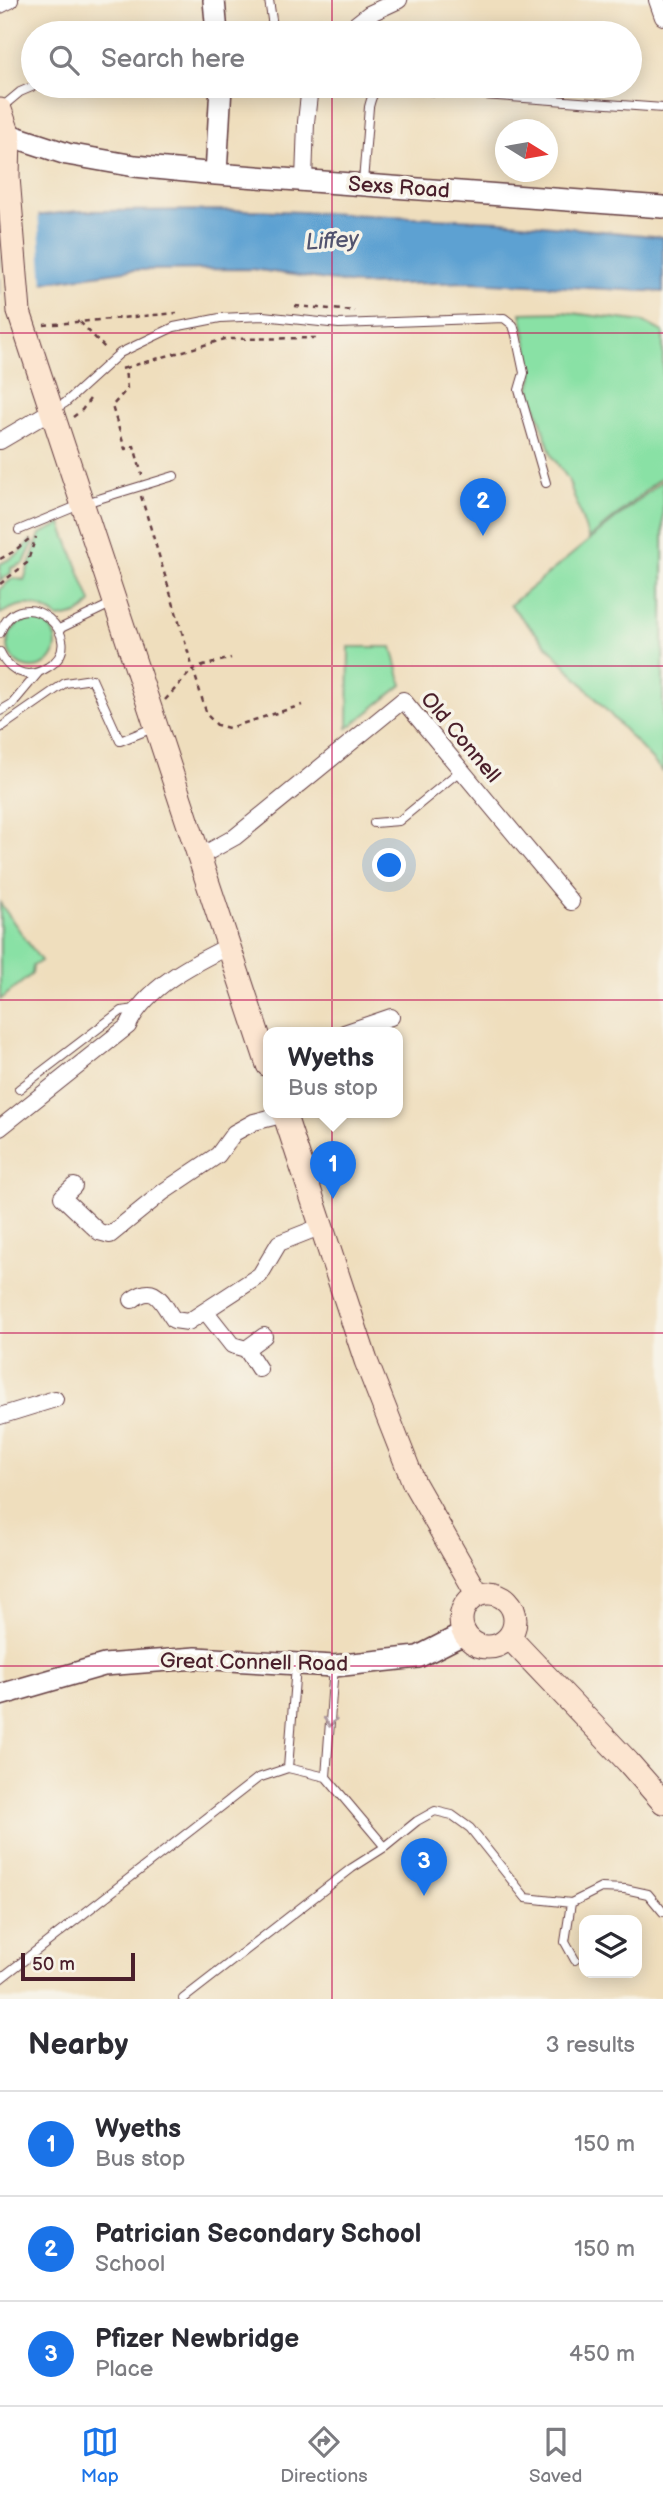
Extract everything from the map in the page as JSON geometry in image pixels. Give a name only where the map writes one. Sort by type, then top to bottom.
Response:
[{"type":"main road","points":[[0,109],[5,134],[19,313],[263,1046]]},
{"type":"main road","points":[[286,1118],[366,1361],[414,1483],[478,1595]]},
{"type":"main road","points":[[488,1593],[499,1595],[507,1601],[515,1622],[509,1637],[496,1646],[486,1647],[475,1644],[465,1633],[462,1615],[469,1601],[488,1593]]},
{"type":"main road","points":[[509,1637],[663,1802]]},
{"type":"street","points":[[0,5],[10,0]]},
{"type":"street","points":[[214,0],[216,21]]},
{"type":"street","points":[[360,21],[398,0]]},
{"type":"street","points":[[657,0],[663,17]]},
{"type":"street","points":[[216,174],[221,98]]},
{"type":"street","points":[[304,180],[309,98]]},
{"type":"street","name":"Sexs Road","points":[[5,134],[67,154],[135,166],[663,207]]},
{"type":"street","points":[[0,441],[51,411]]},
{"type":"street","name":"Old Connell","points":[[199,857],[235,837],[403,700],[571,902]]},
{"type":"street","points":[[0,1128],[128,1026],[136,1009],[202,959],[229,946]]},
{"type":"street","points":[[362,1027],[391,1017]]},
{"type":"street","points":[[74,1186],[62,1197],[99,1232],[110,1235],[163,1192],[218,1156],[234,1133],[254,1122],[270,1118]]},
{"type":"street","points":[[132,1300],[143,1292],[150,1292],[174,1320],[188,1322],[260,1275],[279,1243],[322,1226]]},
{"type":"street","points":[[206,1312],[232,1345],[246,1349],[259,1369]]},
{"type":"street","points":[[246,1349],[264,1336]]},
{"type":"street","points":[[0,1416],[55,1399]]},
{"type":"street","name":"Great Connell Road","points":[[0,1695],[104,1665],[196,1658],[334,1666],[418,1657],[465,1633]]},
{"type":"lane","points":[[269,0],[272,21]]},
{"type":"lane","points":[[0,109],[21,92]]},
{"type":"lane","points":[[363,185],[371,98]]},
{"type":"lane","points":[[524,98],[663,108]]},
{"type":"lane","points":[[51,411],[65,403],[113,358],[174,327],[220,318],[263,316],[339,324],[504,318],[513,325],[516,335],[524,373],[519,390],[546,483]]},
{"type":"lane","points":[[19,530],[82,504],[174,476]]},
{"type":"lane","points":[[59,629],[115,602]]},
{"type":"lane","points":[[0,631],[14,615],[29,611],[45,614],[59,629],[62,642],[60,653],[53,664],[38,673],[12,704],[0,711]]},
{"type":"lane","points":[[0,652],[9,666],[17,671],[38,673]]},
{"type":"lane","points":[[0,728],[65,683],[92,678],[120,741],[153,717]]},
{"type":"lane","points":[[374,823],[399,821],[461,770]]},
{"type":"lane","points":[[19,1089],[121,1011],[136,1009]]},
{"type":"lane","points":[[288,1768],[296,1665]]},
{"type":"lane","points":[[326,1777],[334,1666]]},
{"type":"lane","points":[[0,1979],[258,1778],[288,1768],[326,1777],[385,1847]]},
{"type":"lane","points":[[183,1999],[352,1868],[435,1811],[452,1815],[470,1828],[526,1898],[570,1903],[601,1888],[625,1889],[648,1894],[663,1912]]},
{"type":"lane","points":[[570,1903],[565,1942],[575,1961]]},
{"type":"path","points":[[80,323],[113,358],[119,369],[225,339],[318,338]]},
{"type":"path","points":[[125,368],[127,390],[111,406],[125,449],[134,446],[142,486],[207,715],[217,726],[229,728],[302,705]]},
{"type":"path","points":[[0,559],[13,552],[36,531],[34,549],[27,563],[0,584]]},
{"type":"path","points":[[153,717],[193,669],[231,658]]},
{"type":"green space","points":[[563,312],[644,322],[663,332],[663,476],[589,539],[568,479],[552,456],[530,388],[533,375],[521,313]]},
{"type":"green space","points":[[663,480],[663,772],[510,605]]},
{"type":"green space","points":[[61,524],[91,602],[81,612],[59,618],[30,605],[16,606],[0,614],[0,589],[13,578],[24,580],[40,534]]},
{"type":"green space","points":[[31,540],[33,543],[24,563],[11,568],[11,573],[0,581],[0,564],[19,554]]},
{"type":"green space","points":[[32,620],[49,627],[56,644],[49,661],[32,668],[15,661],[8,644],[15,627]]},
{"type":"green space","points":[[349,647],[392,647],[402,685],[348,728]]},
{"type":"green space","points":[[0,903],[41,961],[33,966],[32,974],[0,1000]]},
{"type":"water","name":"Liffey","points":[[257,210],[501,221],[663,237],[663,292],[471,282],[361,285],[252,269],[131,270],[53,281],[0,293],[0,220],[78,211]]},
{"type":"pier","points":[[38,212],[43,287],[0,296],[0,216]]},
{"type":"place","name":"Patrician Secondary School","points":[[483,536]]},
{"type":"place","name":"Wyeths","points":[[333,1199]]},
{"type":"place","name":"Pfizer Newbridge","points":[[424,1896]]}]
